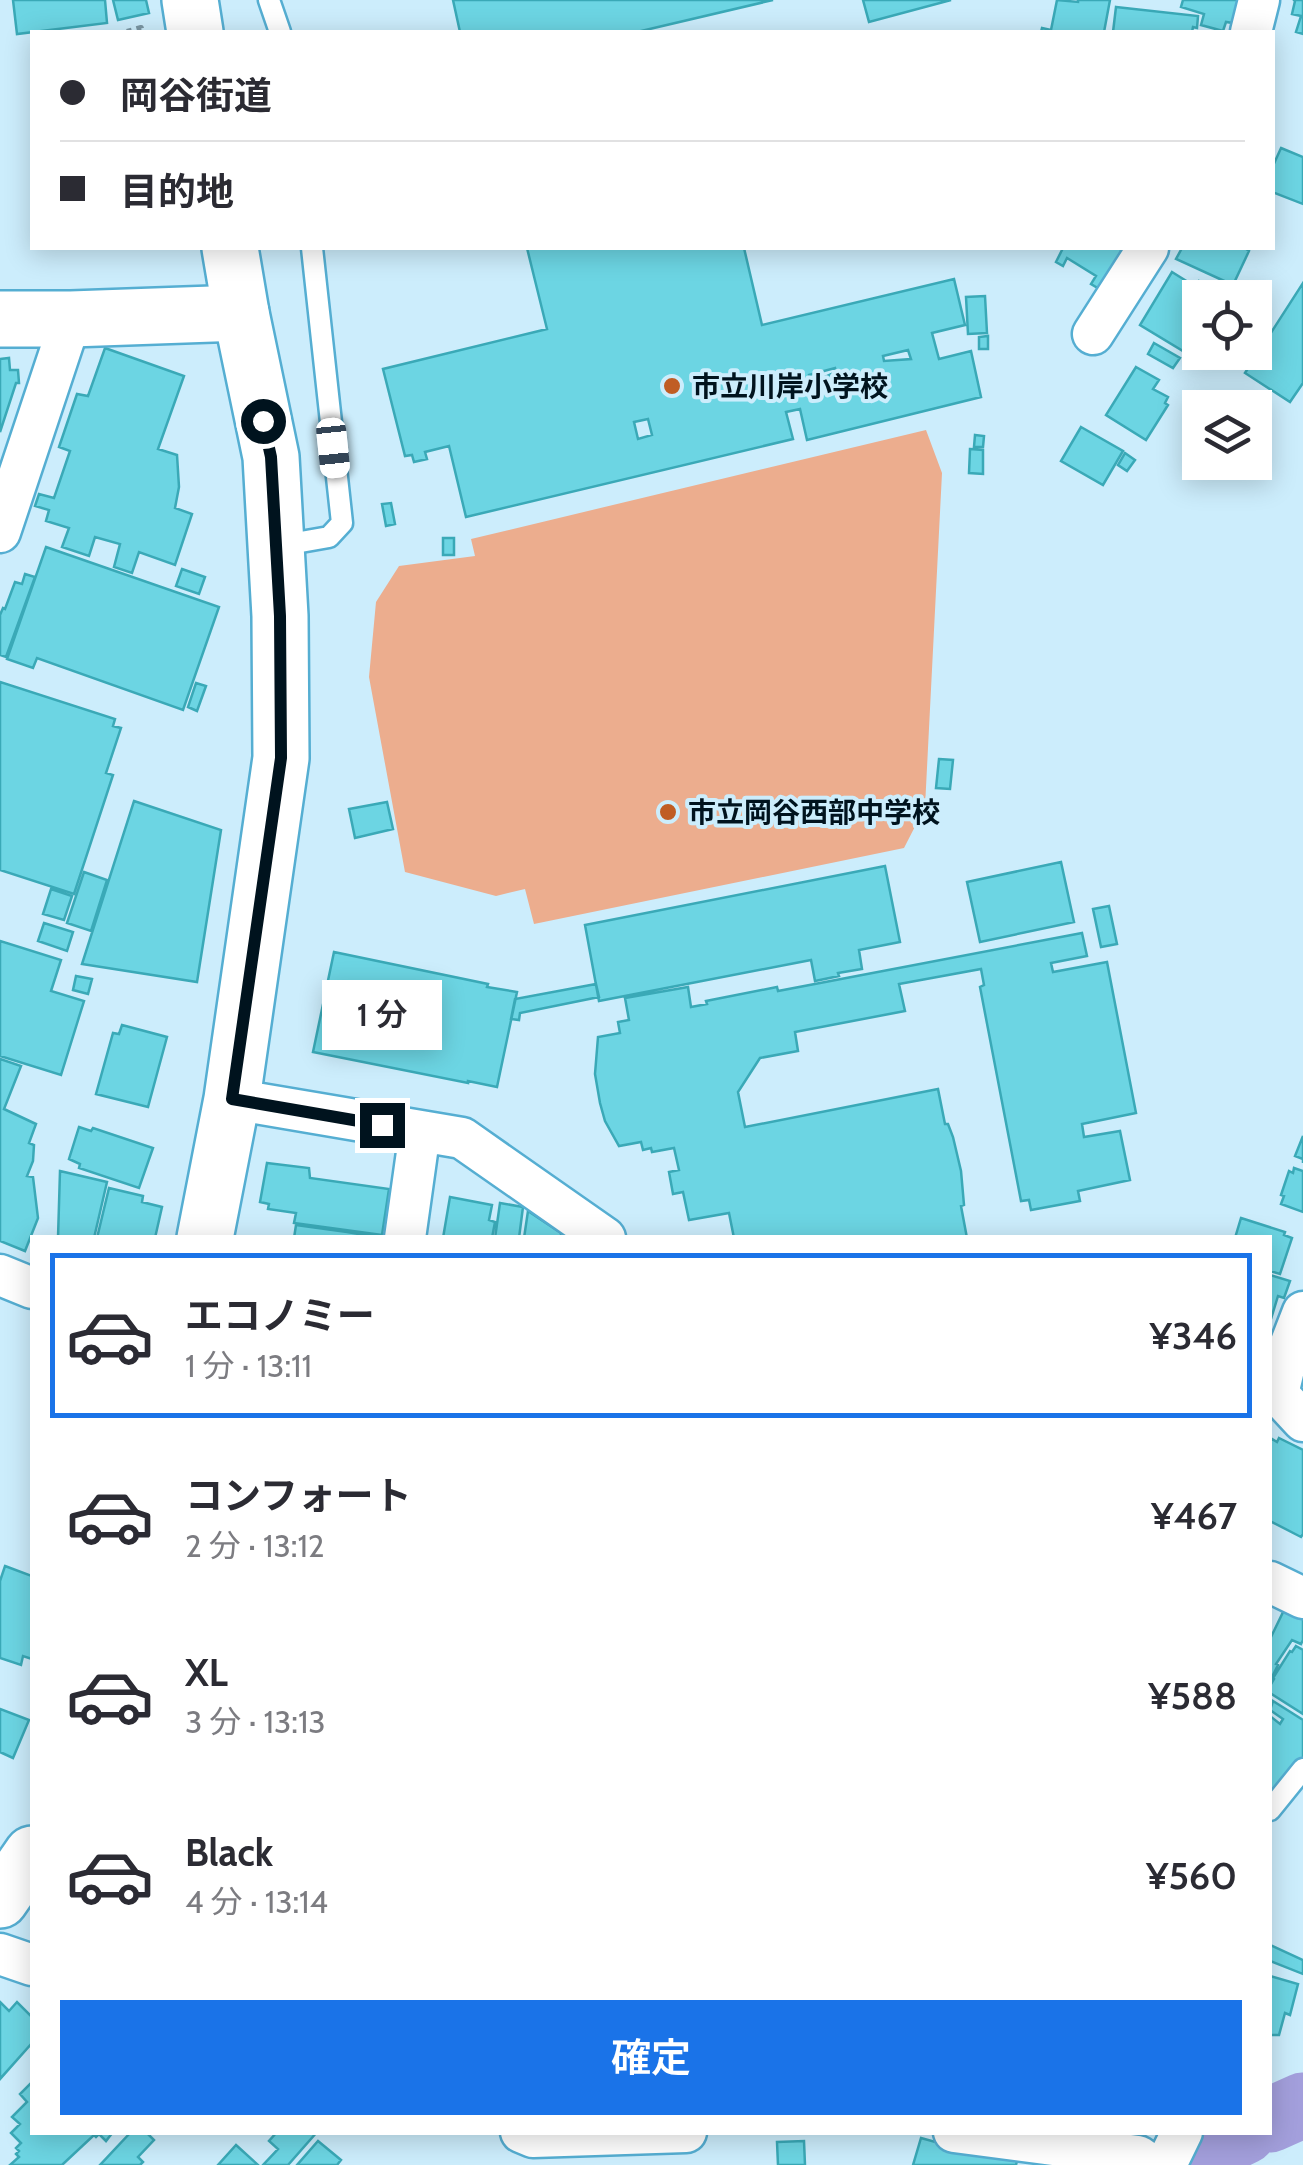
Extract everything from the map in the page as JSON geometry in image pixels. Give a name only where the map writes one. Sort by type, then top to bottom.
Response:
[{"type":"main road","points":[[190,0],[195,30]]},
{"type":"main road","points":[[206,1235],[232,1099],[281,758],[280,616],[271,457],[230,250]]},
{"type":"main road","points":[[0,319],[240,314]]},
{"type":"main road","points":[[0,1900],[30,1857]]},
{"type":"street","points":[[1252,30],[1259,0]]},
{"type":"street","points":[[1093,334],[1147,250]]},
{"type":"street","points":[[0,532],[70,320]]},
{"type":"street","points":[[232,1099],[462,1138],[602,1235]]},
{"type":"street","points":[[405,1235],[420,1131]]},
{"type":"street","points":[[0,1275],[30,1287]]},
{"type":"street","points":[[1303,1312],[1278,1394],[1303,1421]]},
{"type":"street","points":[[0,1954],[30,1964]]},
{"type":"street","points":[[532,2135],[598,2135]]},
{"type":"street","points":[[696,2165],[697,2135]]},
{"type":"street","points":[[977,2135],[1138,2156],[1151,2165]]},
{"type":"street","points":[[1166,2165],[1181,2135]]},
{"type":"lane","points":[[268,0],[279,30]]},
{"type":"lane","points":[[276,546],[328,537],[342,524],[312,250]]},
{"type":"lane","points":[[1272,1808],[1303,1769]]},
{"type":"shaded area","points":[[926,430],[942,473],[925,807],[904,848],[534,924],[525,889],[496,896],[405,872],[369,677],[376,602],[399,566],[475,556],[471,539]]},
{"type":"building","points":[[13,0],[105,0],[107,23],[17,34]]},
{"type":"building","points":[[113,0],[146,0],[149,13],[118,20]]},
{"type":"building","points":[[453,0],[773,0],[646,30],[460,30]]},
{"type":"building","points":[[863,0],[951,0],[869,22]]},
{"type":"building","points":[[1057,0],[1110,0],[1104,30],[1051,30]]},
{"type":"building","points":[[1183,0],[1240,0],[1233,23],[1226,22],[1223,30],[1201,25],[1204,14],[1181,7]]},
{"type":"building","points":[[1294,0],[1303,0],[1303,34],[1296,32],[1301,16],[1292,14]]},
{"type":"building","points":[[1116,7],[1198,16],[1197,28],[1192,30],[1113,30]]},
{"type":"building","points":[[1281,148],[1303,157],[1303,204],[1275,193],[1275,161]]},
{"type":"building","name":"市立川岸小学校","points":[[527,250],[744,250],[762,325],[954,279],[965,325],[932,333],[939,359],[971,351],[981,397],[807,440],[800,409],[786,412],[793,439],[466,517],[449,446],[425,452],[427,459],[414,462],[412,455],[405,456],[383,369],[547,329]],"holes":[[[908,350],[911,359],[884,361],[883,356]],[[835,368],[836,372],[810,384],[809,375]],[[648,419],[652,435],[638,439],[634,422]]]},
{"type":"building","points":[[1062,250],[1121,250],[1130,255],[1101,290],[1091,284],[1096,276],[1067,258],[1063,266],[1056,262]]},
{"type":"building","points":[[1181,250],[1249,251],[1235,280],[1222,280],[1176,259]]},
{"type":"building","points":[[1172,272],[1185,280],[1182,350],[1140,325]]},
{"type":"building","points":[[1303,283],[1303,383],[1290,402],[1245,373],[1272,370],[1272,331]]},
{"type":"building","points":[[985,296],[987,333],[968,334],[966,297]]},
{"type":"building","points":[[988,336],[988,349],[979,349],[979,337]]},
{"type":"building","points":[[1154,343],[1180,358],[1173,368],[1148,354]]},
{"type":"building","points":[[105,348],[184,376],[158,449],[177,455],[179,487],[175,508],[192,514],[175,565],[139,552],[132,573],[114,567],[120,544],[95,537],[89,556],[62,547],[69,528],[46,521],[49,510],[35,506],[39,494],[54,498],[70,451],[59,447],[77,394],[88,396]]},
{"type":"building","points":[[9,358],[10,370],[18,370],[19,383],[0,432],[0,359]]},
{"type":"building","points":[[1136,367],[1159,380],[1153,389],[1168,397],[1168,405],[1146,440],[1106,415]]},
{"type":"building","points":[[1081,427],[1123,451],[1103,485],[1061,461]]},
{"type":"building","points":[[975,435],[984,436],[983,447],[974,447]]},
{"type":"building","points":[[970,449],[983,450],[983,474],[969,473]]},
{"type":"building","points":[[1125,453],[1135,460],[1127,471],[1118,465]]},
{"type":"building","points":[[391,503],[395,524],[386,526],[382,504]]},
{"type":"building","points":[[443,538],[454,538],[454,555],[443,555]]},
{"type":"building","points":[[46,547],[219,607],[183,710],[37,658],[33,668],[7,659]]},
{"type":"building","points":[[182,569],[205,577],[199,594],[176,586]]},
{"type":"building","points":[[25,574],[35,577],[6,657],[0,655],[0,615],[15,582],[22,584]]},
{"type":"building","points":[[0,682],[115,719],[113,726],[121,728],[106,773],[113,775],[74,894],[0,870]]},
{"type":"building","points":[[196,683],[206,686],[197,711],[188,707]]},
{"type":"building","points":[[939,759],[953,760],[950,789],[936,788]]},
{"type":"building","points":[[134,801],[221,830],[197,982],[82,964]]},
{"type":"building","points":[[387,802],[393,829],[355,838],[349,809]]},
{"type":"building","points":[[1061,862],[1074,922],[980,942],[967,882]]},
{"type":"building","points":[[885,866],[900,942],[859,950],[862,969],[815,981],[811,960],[599,1001],[585,925]]},
{"type":"building","points":[[84,872],[107,880],[91,931],[67,923]]},
{"type":"building","points":[[51,889],[72,896],[64,920],[43,914]]},
{"type":"building","points":[[1109,906],[1117,944],[1101,947],[1093,909]]},
{"type":"building","points":[[44,923],[73,932],[67,951],[38,941]]},
{"type":"building","points":[[1082,933],[1087,956],[1051,963],[1053,972],[1107,962],[1136,1113],[1082,1124],[1084,1137],[1120,1131],[1130,1180],[1078,1191],[1080,1201],[1031,1210],[1029,1200],[1021,1201],[980,987],[984,985],[981,969],[899,984],[905,1011],[795,1032],[798,1051],[760,1058],[738,1092],[745,1127],[938,1089],[961,1171],[966,1235],[733,1235],[729,1213],[689,1220],[683,1192],[673,1194],[669,1172],[679,1170],[674,1148],[652,1152],[651,1148],[643,1150],[641,1142],[619,1146],[605,1121],[595,1074],[598,1037],[620,1033],[618,1022],[629,1020],[625,998],[688,987],[691,1007],[777,987],[778,991]]},
{"type":"building","points":[[0,941],[61,960],[51,991],[84,1001],[61,1075],[0,1056]]},
{"type":"building","points":[[334,952],[517,992],[497,1087],[313,1052]]},
{"type":"building","points":[[76,976],[92,979],[88,994],[73,990]]},
{"type":"building","points":[[596,984],[599,997],[520,1013],[519,1020],[511,1019],[515,999]]},
{"type":"building","points":[[122,1025],[167,1037],[148,1107],[96,1094],[113,1033],[119,1034]]},
{"type":"building","points":[[0,1059],[21,1066],[4,1109],[36,1124],[29,1143],[34,1145],[27,1176],[33,1177],[38,1218],[25,1251],[0,1241]]},
{"type":"building","points":[[79,1127],[153,1148],[139,1188],[79,1168],[80,1164],[69,1159]]},
{"type":"building","points":[[1303,1136],[1303,1159],[1295,1156]]},
{"type":"building","points":[[267,1163],[309,1168],[310,1178],[389,1189],[382,1235],[294,1223],[296,1213],[268,1209],[269,1204],[260,1202]]},
{"type":"building","points":[[1294,1168],[1303,1171],[1303,1212],[1281,1204],[1289,1171],[1293,1173]]},
{"type":"building","points":[[60,1171],[107,1182],[95,1235],[58,1235]]},
{"type":"building","points":[[109,1188],[143,1196],[142,1202],[162,1207],[156,1235],[98,1235]]},
{"type":"building","points":[[450,1197],[492,1205],[489,1220],[495,1222],[493,1235],[444,1235]]},
{"type":"building","points":[[500,1203],[523,1207],[519,1235],[495,1235]]},
{"type":"building","points":[[528,1211],[561,1233],[561,1235],[524,1235]]},
{"type":"building","points":[[1241,1218],[1285,1232],[1292,1238],[1280,1274],[1272,1272],[1272,1235],[1236,1235]]},
{"type":"building","points":[[296,1225],[364,1235],[294,1235]]},
{"type":"building","points":[[1272,1276],[1290,1281],[1284,1298],[1278,1296],[1272,1316]]},
{"type":"building","points":[[1279,1438],[1303,1450],[1301,1537],[1272,1522],[1272,1439],[1277,1442]]},
{"type":"building","points":[[5,1566],[30,1575],[30,1658],[23,1656],[21,1665],[0,1658],[0,1581]]},
{"type":"building","points":[[1286,1606],[1303,1615],[1301,1644],[1292,1640],[1272,1677],[1272,1635]]},
{"type":"building","points":[[1296,1646],[1303,1650],[1303,1714],[1272,1694],[1273,1678]]},
{"type":"building","points":[[1273,1701],[1303,1720],[1303,1763],[1278,1794],[1272,1791],[1272,1718],[1280,1724],[1283,1719],[1272,1711]]},
{"type":"building","points":[[0,1709],[29,1720],[13,1758],[0,1752]]},
{"type":"building","points":[[1272,1946],[1303,1960],[1303,1974],[1272,1962]]},
{"type":"building","points":[[1272,1977],[1298,1984],[1290,2015],[1285,2013],[1279,2035],[1272,2035]]},
{"type":"building","points":[[0,2002],[9,2011],[17,2002],[30,2015],[30,2045],[0,2079]]},
{"type":"building","points":[[30,2084],[30,2135],[94,2135],[62,2165],[10,2165],[19,2157],[16,2148],[21,2143],[11,2133],[20,2124],[12,2117],[27,2102],[20,2094]]},
{"type":"building","points":[[128,2135],[149,2135],[154,2140],[138,2157],[143,2162],[140,2165],[100,2165]]},
{"type":"building","points":[[274,2135],[314,2135],[288,2165],[263,2165],[278,2149],[269,2141]]},
{"type":"building","points":[[921,2138],[946,2145],[947,2139],[1017,2161],[1016,2165],[913,2165]]},
{"type":"building","points":[[318,2141],[341,2160],[337,2165],[297,2165]]},
{"type":"building","points":[[804,2141],[805,2165],[778,2165],[777,2142]]},
{"type":"building","points":[[236,2145],[258,2165],[218,2165]]},
{"type":"waterway","points":[[1272,2119],[1303,2105]]},
{"type":"waterway","points":[[1189,2141],[1215,2146],[1238,2135]]},
{"type":"place","name":"市立川岸小学校","points":[[672,386]]},
{"type":"place","name":"市立岡谷西部中学校","points":[[668,812]]},
{"type":"route","points":[[263,421],[271,457],[280,616],[281,758],[232,1099],[382,1125]]}]
